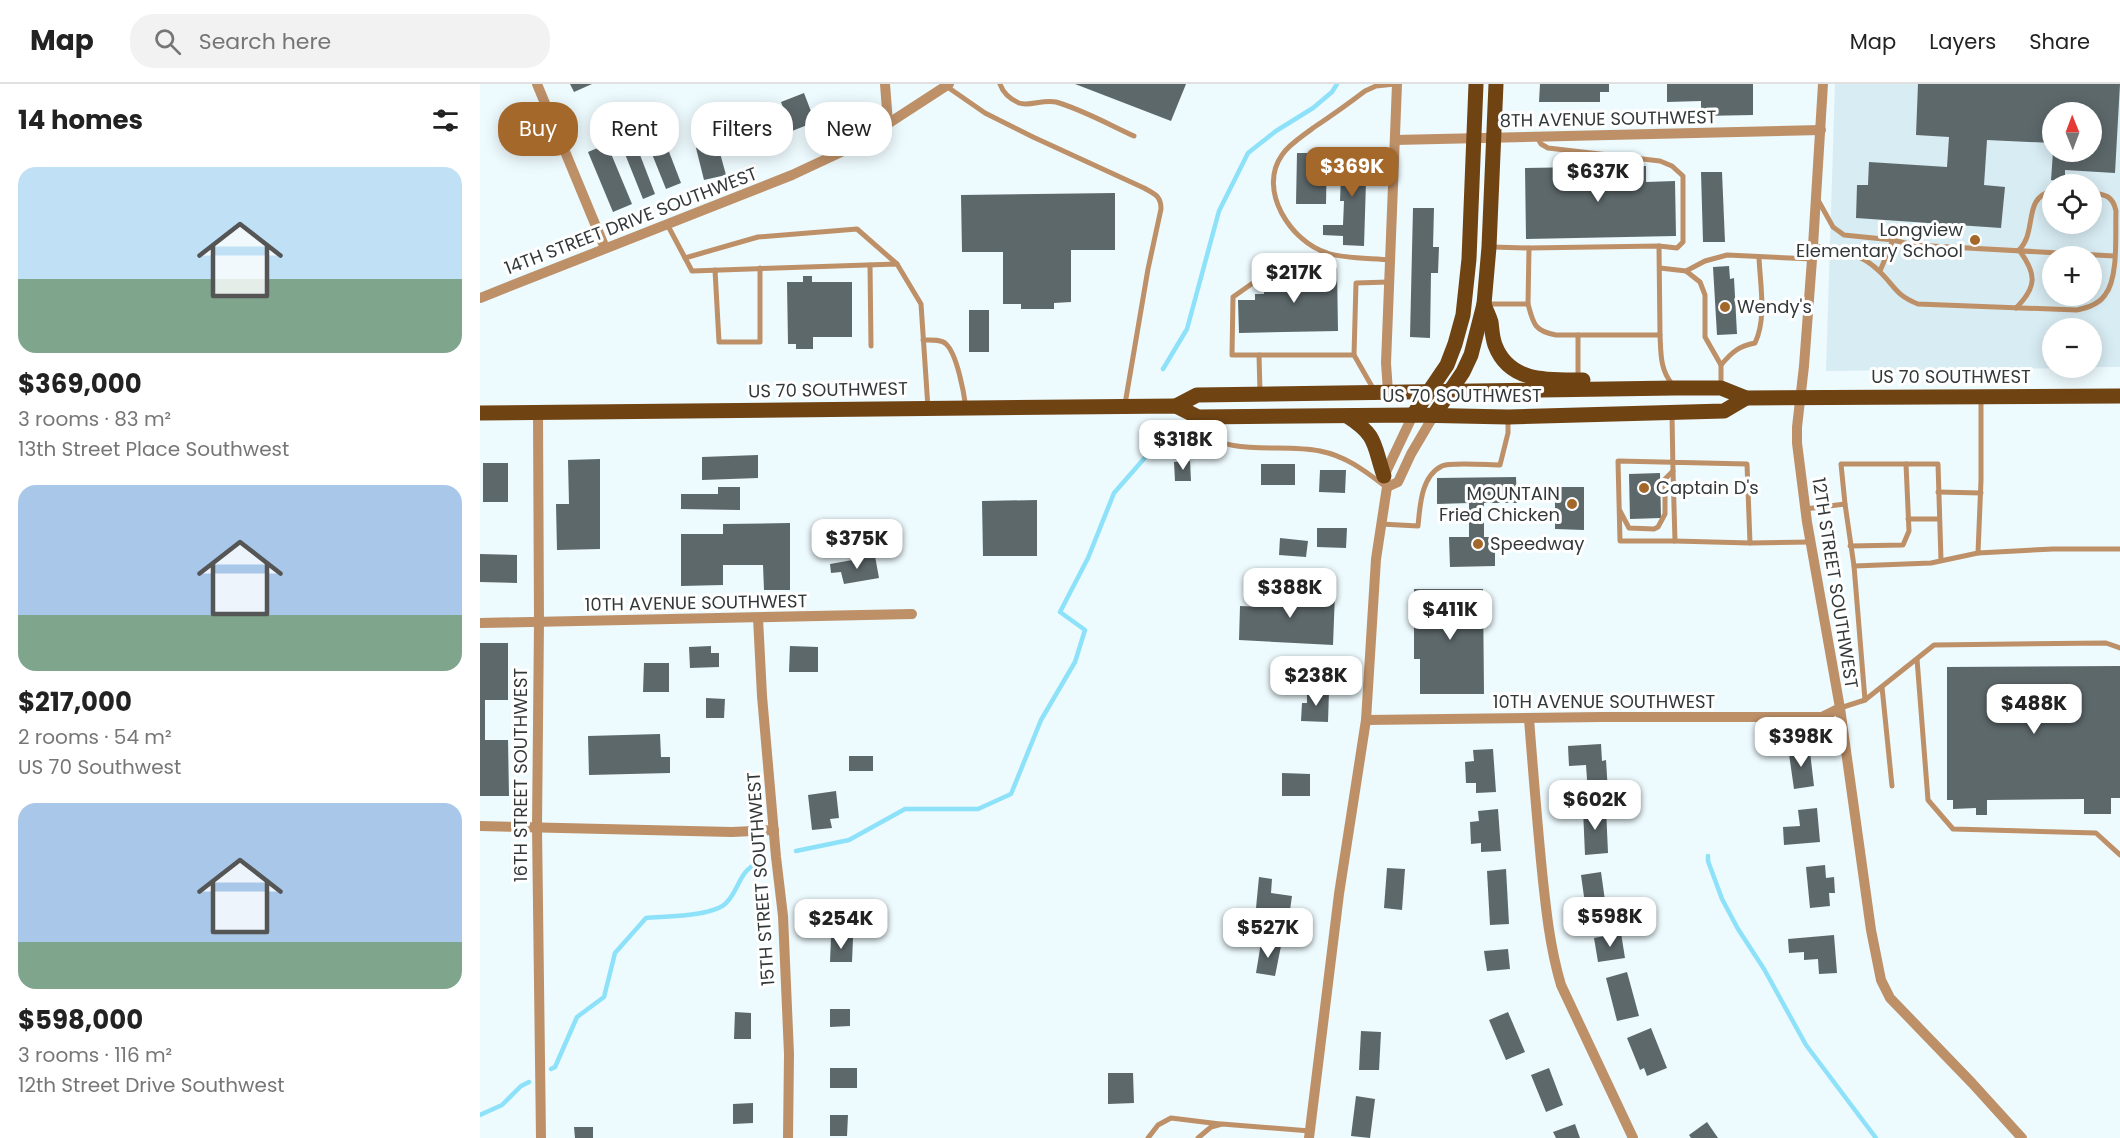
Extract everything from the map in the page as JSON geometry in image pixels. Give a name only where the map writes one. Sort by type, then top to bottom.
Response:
[{"type":"main road","points":[[1413,415],[1447,365],[1463,315],[1469,259],[1476,84]]},
{"type":"main road","points":[[1434,415],[1463,372],[1484,304],[1489,247],[1496,84]]},
{"type":"main road","points":[[1484,304],[1491,322],[1495,346],[1502,359],[1511,369],[1524,376],[1578,380],[1638,379],[1660,388]]},
{"type":"main road","name":"US 70 SOUTHWEST","points":[[1176,406],[1197,394],[1660,388],[1721,388],[1746,398],[2120,396]]},
{"type":"main road","name":"US 70 SOUTHWEST","points":[[480,413],[1176,406],[1198,417],[1434,415],[1508,417],[1724,411],[1746,398]]},
{"type":"main road","points":[[1347,416],[1367,430],[1372,437],[1385,482]]},
{"type":"street","points":[[537,84],[605,248]]},
{"type":"street","points":[[885,84],[886,102]]},
{"type":"street","points":[[1382,392],[1386,363],[1390,282],[1396,84]]},
{"type":"street","name":"12TH STREET SOUTHWEST","points":[[1822,84],[1813,246],[1797,443],[1805,509],[1840,708],[1870,920],[1881,980],[1890,998],[2022,1138]]},
{"type":"street","name":"14TH STREET DRIVE SOUTHWEST","points":[[892,120],[947,85]]},
{"type":"street","name":"8TH AVENUE SOUTHWEST","points":[[1395,140],[1821,130]]},
{"type":"street","name":"14TH STREET DRIVE SOUTHWEST","points":[[480,298],[792,175],[833,156]]},
{"type":"street","name":"16TH STREET SOUTHWEST","points":[[538,412],[537,827],[541,1138]]},
{"type":"street","points":[[1309,1135],[1336,916],[1366,720],[1372,612],[1385,482],[1413,415]]},
{"type":"street","points":[[1385,482],[1398,482],[1411,454],[1434,415]]},
{"type":"street","name":"10TH AVENUE SOUTHWEST","points":[[480,622],[912,614]]},
{"type":"street","name":"15TH STREET SOUTHWEST","points":[[758,618],[762,696],[783,916],[789,1054],[788,1138]]},
{"type":"street","name":"10TH AVENUE SOUTHWEST","points":[[1366,720],[1822,717],[1840,708]]},
{"type":"street","points":[[1529,719],[1538,836],[1554,962],[1561,986],[1633,1138]]},
{"type":"street","points":[[480,826],[732,832],[774,830]]},
{"type":"lane","points":[[1000,84],[1002,91],[1011,99],[1023,104],[1045,100],[1059,103],[1134,136]]},
{"type":"lane","points":[[1390,260],[1329,254],[1309,246],[1286,220],[1275,201],[1274,185],[1276,166],[1282,154],[1296,141],[1365,91],[1376,86],[1396,84]]},
{"type":"lane","points":[[947,85],[985,113],[1158,195],[1161,209],[1124,406]]},
{"type":"lane","points":[[1489,247],[1659,246],[1677,248],[1683,242],[1683,176],[1672,166],[1660,161],[1636,157],[1548,148],[1541,144],[1537,137]]},
{"type":"lane","points":[[2019,250],[2026,243],[2033,206],[2042,195]]},
{"type":"lane","points":[[1813,246],[1838,249],[1854,254],[1880,271],[1904,298],[1918,304],[2077,310],[2088,308],[2106,294],[2112,277],[2116,211],[2114,202],[2109,196],[2102,195]]},
{"type":"lane","points":[[1816,196],[1833,227],[1839,232],[1856,238],[1893,240],[1913,244],[2115,256]]},
{"type":"lane","points":[[667,224],[692,271],[897,264]]},
{"type":"lane","points":[[685,258],[758,237],[857,229],[897,264],[921,304],[928,408]]},
{"type":"lane","points":[[1880,271],[1893,240]]},
{"type":"lane","points":[[1659,246],[1661,362],[1667,378],[1676,388]]},
{"type":"lane","points":[[1529,248],[1528,304],[1534,325],[1544,333],[1660,335]]},
{"type":"lane","points":[[2016,308],[2032,286],[2033,275],[2019,250]]},
{"type":"lane","points":[[1686,271],[1705,261],[1727,255],[1812,259]]},
{"type":"lane","points":[[1721,365],[1734,350],[1755,343],[1760,333],[1759,257]]},
{"type":"lane","points":[[870,265],[871,346]]},
{"type":"lane","points":[[715,270],[719,342],[760,342],[760,268]]},
{"type":"lane","points":[[1660,268],[1686,271],[1700,282],[1705,295],[1705,337],[1721,365],[1721,388]]},
{"type":"lane","points":[[1267,273],[1233,297],[1232,355],[1354,355]]},
{"type":"lane","points":[[1382,392],[1354,355],[1356,283],[1390,282]]},
{"type":"lane","points":[[1484,304],[1528,304]]},
{"type":"lane","points":[[1578,335],[1578,380]]},
{"type":"lane","points":[[923,340],[940,341],[946,343],[950,349],[963,385],[966,408]]},
{"type":"lane","points":[[1259,355],[1260,394]]},
{"type":"lane","points":[[1978,553],[1981,493],[1981,397]]},
{"type":"lane","points":[[1672,413],[1675,541]]},
{"type":"lane","points":[[1198,417],[1198,430],[1204,436],[1227,445],[1319,451],[1347,459],[1385,482]]},
{"type":"lane","points":[[1381,524],[1418,526],[1423,493],[1434,473],[1443,465],[1500,465],[1508,433],[1508,417]]},
{"type":"lane","points":[[1750,543],[1747,464],[1618,461],[1620,541],[1750,543],[1811,542]]},
{"type":"lane","points":[[1865,700],[1854,566],[1840,464],[1938,464],[1941,560]]},
{"type":"lane","points":[[1850,546],[1903,545],[1909,531],[1906,464]]},
{"type":"lane","points":[[1619,509],[1629,528],[1654,529],[1658,527],[1665,514],[1665,479],[1673,471]]},
{"type":"lane","points":[[1938,492],[1981,493]]},
{"type":"lane","points":[[1805,509],[1845,504]]},
{"type":"lane","points":[[1908,519],[1939,519]]},
{"type":"lane","points":[[1854,566],[1931,563],[1978,553],[2054,549],[2120,549]]},
{"type":"lane","points":[[1840,708],[1865,700],[1934,645],[2106,644],[2120,648]]},
{"type":"lane","points":[[1917,660],[1928,800],[1953,829],[2096,833],[2120,855]]},
{"type":"lane","points":[[1882,687],[1892,786]]},
{"type":"lane","points":[[1148,1138],[1158,1125],[1170,1118],[1309,1135]]},
{"type":"lane","points":[[1198,1138],[1211,1127],[1222,1124]]},
{"type":"shaded area","name":"Longview Elementary School","points":[[1835,84],[2120,84],[2120,367],[2102,367],[2102,318],[2042,318],[2042,368],[1826,371]]},
{"type":"building","points":[[570,84],[592,84],[574,92]]},
{"type":"building","points":[[1075,84],[1186,84],[1171,121]]},
{"type":"building","points":[[1540,84],[1609,84],[1609,92],[1600,92],[1600,102],[1539,102]]},
{"type":"building","points":[[1667,84],[1753,84],[1753,115],[1701,116],[1701,101],[1667,102]]},
{"type":"building","points":[[1918,84],[2120,84],[2115,173],[2065,170],[2065,174],[2051,174],[2052,162],[2102,162],[2102,102],[2042,102],[2042,143],[1987,140],[1984,185],[2005,187],[2001,228],[1856,218],[1857,185],[1868,185],[1869,162],[1947,167],[1949,137],[1916,135]]},
{"type":"building","points":[[804,93],[807,102],[805,102],[805,126],[793,131],[793,102],[781,102]]},
{"type":"building","points":[[1342,149],[1367,149],[1364,246],[1343,245],[1343,236],[1323,235],[1323,225],[1343,225],[1344,201],[1340,201]]},
{"type":"building","points":[[590,151],[590,156],[612,156],[632,204],[613,212],[588,152]]},
{"type":"building","points":[[1297,153],[1327,153],[1326,204],[1296,204]]},
{"type":"building","points":[[626,156],[640,156],[655,194],[643,199]]},
{"type":"building","points":[[653,156],[671,156],[681,183],[666,189]]},
{"type":"building","points":[[698,156],[721,156],[726,175],[704,180]]},
{"type":"building","points":[[1646,166],[1646,182],[1675,181],[1676,236],[1526,239],[1525,168]]},
{"type":"building","points":[[1701,172],[1722,172],[1725,242],[1703,242]]},
{"type":"building","points":[[1115,193],[1115,250],[1071,250],[1071,302],[1054,303],[1054,309],[1021,309],[1021,304],[1003,304],[1003,252],[962,252],[961,195]]},
{"type":"building","points":[[1413,208],[1434,208],[1433,247],[1439,247],[1438,273],[1431,273],[1430,338],[1410,337]]},
{"type":"building","points":[[1729,266],[1730,279],[1734,278],[1737,334],[1717,335],[1713,267]]},
{"type":"building","points":[[1337,268],[1338,331],[1239,333],[1238,300],[1255,300],[1255,294],[1264,294],[1264,285],[1280,284],[1280,269]]},
{"type":"building","points":[[803,276],[812,276],[812,282],[852,282],[852,337],[813,337],[813,349],[796,349],[796,344],[788,344],[787,282],[803,282]]},
{"type":"building","points":[[969,310],[989,310],[989,352],[969,352]]},
{"type":"building","points":[[758,455],[758,478],[702,480],[702,457]]},
{"type":"building","points":[[600,459],[600,549],[557,550],[556,504],[569,504],[568,460]]},
{"type":"building","points":[[1190,461],[1191,481],[1175,481],[1174,462]]},
{"type":"building","points":[[483,463],[508,463],[508,502],[483,502]]},
{"type":"building","points":[[1261,464],[1295,464],[1295,485],[1261,485]]},
{"type":"building","points":[[1320,470],[1346,470],[1345,493],[1319,492]]},
{"type":"building","points":[[1660,473],[1661,518],[1630,519],[1629,474]]},
{"type":"building","points":[[1516,477],[1517,503],[1484,503],[1484,537],[1495,537],[1495,566],[1450,567],[1449,537],[1469,537],[1469,503],[1437,504],[1437,478]]},
{"type":"building","points":[[718,487],[740,487],[740,510],[681,509],[681,494],[718,494]]},
{"type":"building","points":[[1555,487],[1584,487],[1584,530],[1555,529]]},
{"type":"building","points":[[1037,500],[1037,556],[983,556],[982,501]]},
{"type":"building","points":[[790,523],[790,590],[764,590],[763,565],[723,565],[723,585],[681,586],[681,534],[723,534],[723,524]]},
{"type":"building","points":[[1317,528],[1347,528],[1346,548],[1317,547]]},
{"type":"building","points":[[1280,538],[1308,541],[1306,557],[1279,555]]},
{"type":"building","points":[[480,554],[517,555],[517,583],[480,582]]},
{"type":"building","points":[[875,556],[879,578],[844,584],[841,572],[831,573],[830,564]]},
{"type":"building","points":[[1414,589],[1483,589],[1484,694],[1420,694],[1420,659],[1414,659]]},
{"type":"building","points":[[1263,591],[1335,593],[1333,645],[1239,640],[1240,606],[1263,607]]},
{"type":"building","points":[[480,643],[508,643],[508,700],[485,700],[485,740],[508,740],[509,796],[480,796]]},
{"type":"building","points":[[711,646],[711,653],[719,653],[719,667],[690,668],[689,647]]},
{"type":"building","points":[[790,646],[818,647],[818,672],[789,672]]},
{"type":"building","points":[[644,663],[669,663],[669,692],[643,692]]},
{"type":"building","points":[[2120,666],[2120,798],[2111,798],[2111,814],[2084,814],[2084,799],[1987,800],[1987,815],[1976,815],[1976,808],[1953,809],[1953,800],[1947,800],[1947,667]]},
{"type":"building","points":[[1307,690],[1329,691],[1328,722],[1301,721],[1302,703],[1307,703]]},
{"type":"building","points":[[706,698],[725,699],[724,718],[706,718]]},
{"type":"building","points":[[660,734],[661,757],[670,757],[670,773],[589,775],[588,736]]},
{"type":"building","points":[[1601,744],[1602,761],[1606,760],[1608,792],[1588,794],[1586,765],[1569,766],[1568,746]]},
{"type":"building","points":[[1801,745],[1802,753],[1810,752],[1814,786],[1794,789],[1788,747]]},
{"type":"building","points":[[1493,749],[1496,792],[1476,793],[1476,783],[1466,783],[1465,762],[1474,761],[1473,750]]},
{"type":"building","points":[[849,756],[873,756],[873,771],[849,771]]},
{"type":"building","points":[[1282,773],[1310,774],[1310,796],[1282,796]]},
{"type":"building","points":[[836,791],[839,818],[830,819],[832,828],[812,830],[808,795]]},
{"type":"building","points":[[1606,808],[1608,853],[1585,855],[1583,809]]},
{"type":"building","points":[[1817,808],[1820,842],[1784,845],[1783,827],[1800,826],[1798,810]]},
{"type":"building","points":[[1498,809],[1501,851],[1481,852],[1481,843],[1471,844],[1470,822],[1479,821],[1478,811]]},
{"type":"building","points":[[1825,865],[1826,878],[1834,877],[1835,893],[1829,893],[1830,906],[1810,908],[1806,867]]},
{"type":"building","points":[[1387,868],[1405,869],[1402,910],[1384,908]]},
{"type":"building","points":[[1506,869],[1509,924],[1490,925],[1487,871]]},
{"type":"building","points":[[1601,872],[1607,915],[1587,918],[1581,875]]},
{"type":"building","points":[[1259,877],[1272,879],[1271,893],[1292,896],[1290,910],[1286,910],[1285,917],[1265,915],[1266,909],[1256,908]]},
{"type":"building","points":[[1621,933],[1625,958],[1598,962],[1594,938]]},
{"type":"building","points":[[1834,935],[1837,973],[1819,974],[1818,959],[1804,960],[1804,952],[1789,953],[1788,939]]},
{"type":"building","points":[[831,937],[853,938],[852,962],[830,962]]},
{"type":"building","points":[[1261,943],[1281,946],[1275,976],[1256,973]]},
{"type":"building","points":[[1508,949],[1510,969],[1487,971],[1484,951]]},
{"type":"building","points":[[1627,972],[1639,1016],[1617,1021],[1606,978]]},
{"type":"building","points":[[830,1009],[850,1009],[850,1026],[830,1027]]},
{"type":"building","points":[[735,1012],[751,1013],[751,1039],[734,1039]]},
{"type":"building","points":[[1508,1012],[1525,1052],[1506,1060],[1489,1020]]},
{"type":"building","points":[[1651,1028],[1667,1068],[1647,1076],[1644,1068],[1640,1070],[1627,1038]]},
{"type":"building","points":[[1361,1031],[1381,1032],[1379,1070],[1359,1070]]},
{"type":"building","points":[[830,1068],[857,1068],[857,1088],[830,1088]]},
{"type":"building","points":[[1549,1068],[1563,1105],[1546,1112],[1531,1075]]},
{"type":"building","points":[[1108,1073],[1133,1073],[1134,1103],[1108,1104]]},
{"type":"building","points":[[1356,1096],[1375,1099],[1370,1138],[1351,1136]]},
{"type":"building","points":[[753,1103],[753,1123],[733,1124],[733,1104]]},
{"type":"building","points":[[830,1115],[848,1115],[847,1136],[830,1136]]},
{"type":"building","points":[[1707,1122],[1718,1138],[1691,1138],[1689,1135]]},
{"type":"building","points":[[1575,1124],[1580,1138],[1556,1138],[1553,1132]]},
{"type":"building","points":[[574,1127],[593,1127],[593,1138],[575,1138]]},
{"type":"waterway","points":[[1163,369],[1187,329],[1219,211],[1248,153],[1276,131],[1313,108],[1332,92],[1337,84]]},
{"type":"waterway","points":[[796,851],[849,840],[905,809],[978,809],[1011,794],[1041,720],[1075,662],[1085,630],[1060,612],[1088,558],[1114,493],[1149,453],[1151,445]]},
{"type":"waterway","points":[[1708,856],[1722,899],[1806,1045],[1876,1138]]},
{"type":"waterway","points":[[551,1069],[555,1067],[577,1017],[604,997],[615,953],[646,918],[701,913],[721,907],[731,897],[747,870],[758,863]]},
{"type":"waterway","points":[[480,1115],[502,1105],[521,1086],[529,1082]]},
{"type":"place","name":"Longview Elementary School","points":[[1975,240]]},
{"type":"place","name":"Wendy's","points":[[1725,307]]},
{"type":"place","name":"Captain D's","points":[[1644,488]]},
{"type":"place","name":"MOUNTAIN Fried Chicken","points":[[1572,504]]},
{"type":"place","name":"Speedway","points":[[1478,544]]}]
